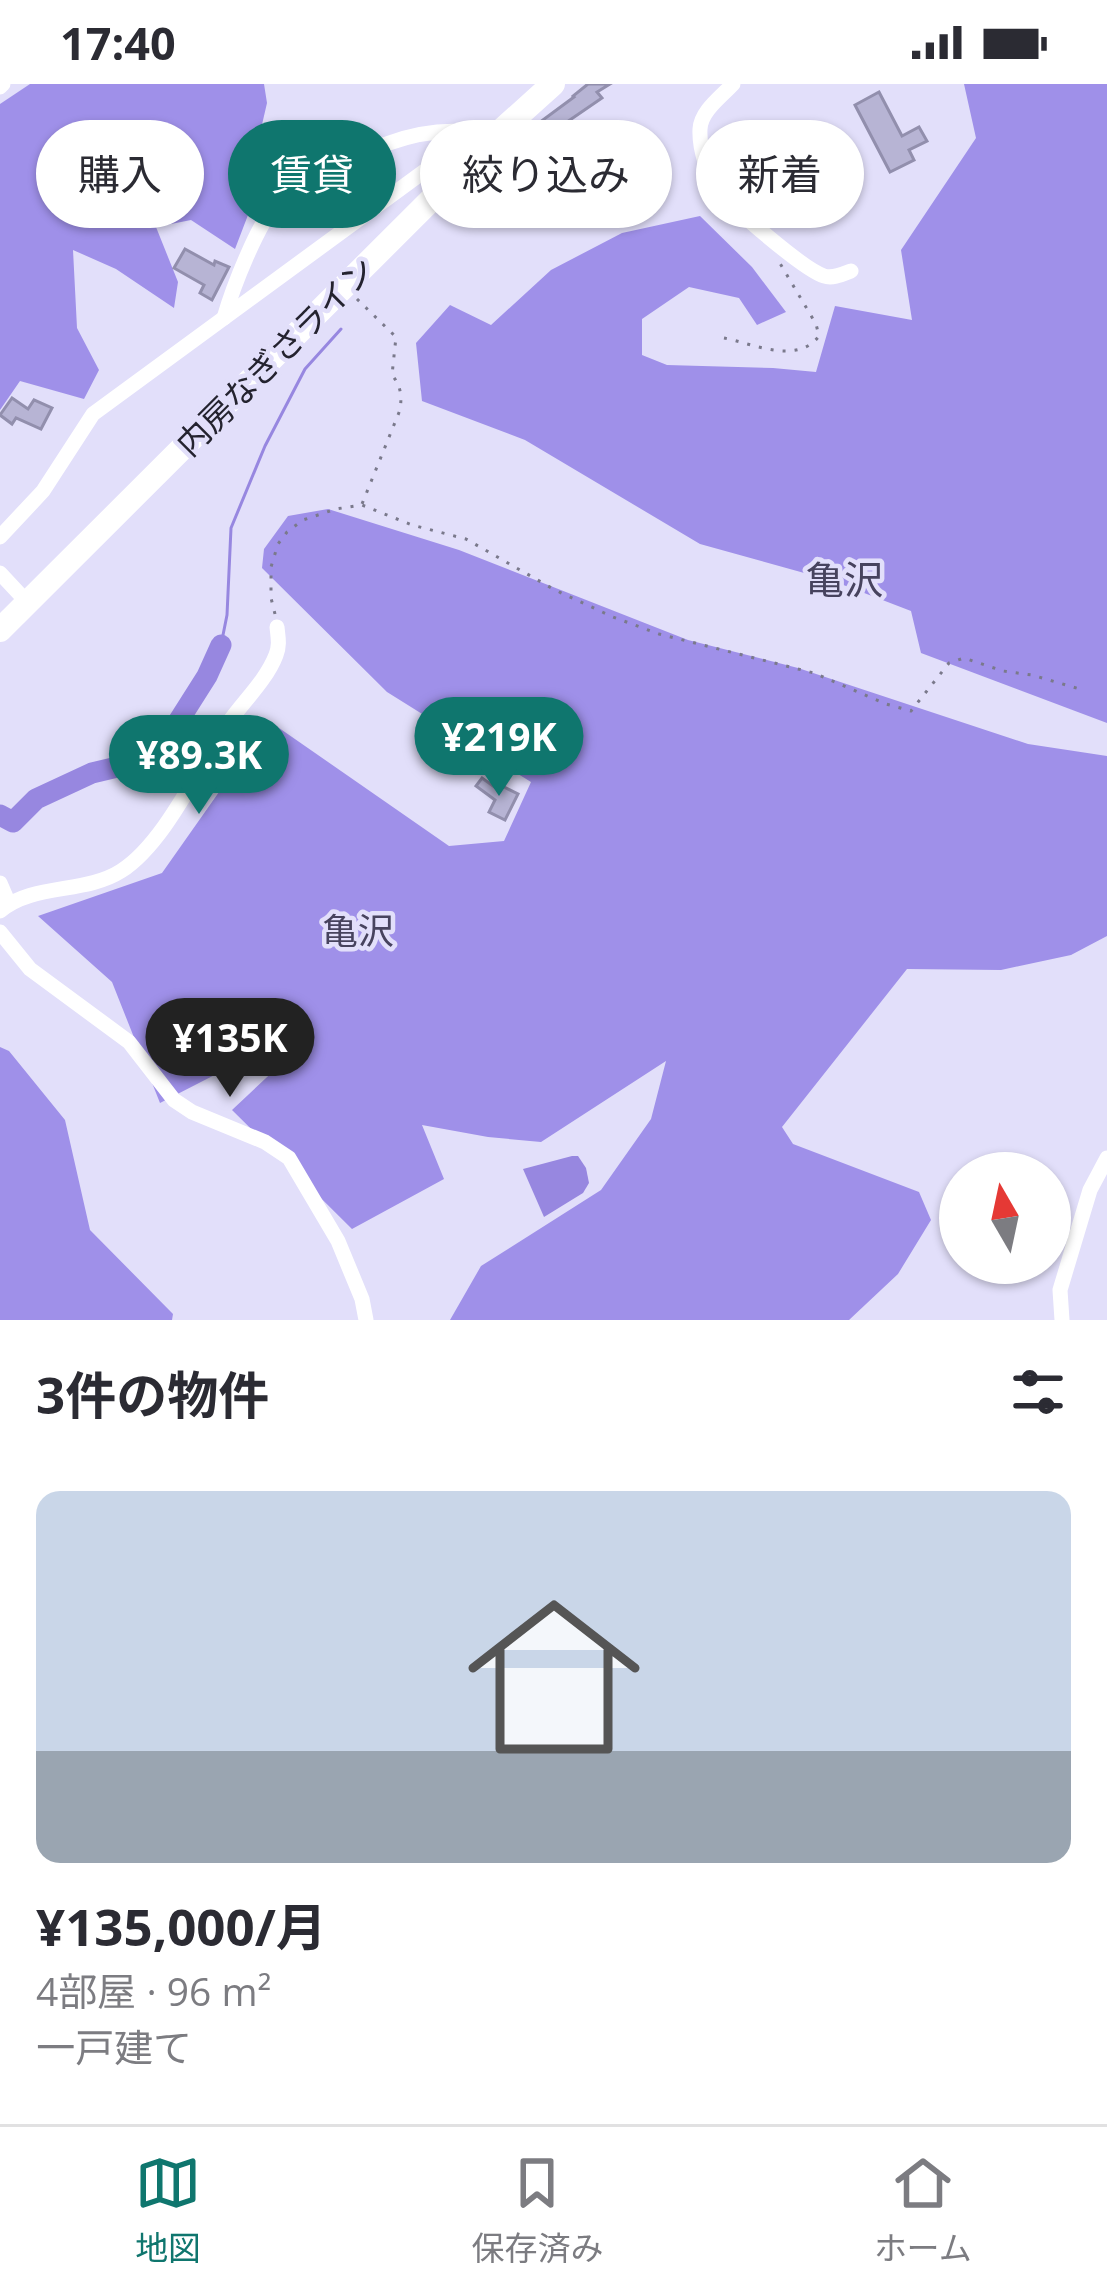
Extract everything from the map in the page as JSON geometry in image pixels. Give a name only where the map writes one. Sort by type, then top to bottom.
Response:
[{"type":"highway","name":"内房なぎさライン","points":[[507,120],[553,84]]},
{"type":"highway","name":"内房なぎさライン","points":[[0,630],[420,207]]},
{"type":"street","points":[[733,84],[704,116],[700,130],[708,171],[721,193],[794,259],[824,276],[851,272]]},
{"type":"street","points":[[224,318],[231,293],[281,197],[365,150],[420,137]]},
{"type":"street","points":[[0,537],[43,491],[93,414],[420,174]]},
{"type":"street","points":[[0,573],[27,602]]},
{"type":"street","points":[[0,883],[4,907],[40,893],[93,883],[133,863],[160,832],[227,724],[275,660],[277,627]]},
{"type":"street","points":[[0,932],[30,969],[129,1042],[175,1100],[289,1158],[338,1241],[367,1320]]},
{"type":"street","points":[[1062,1320],[1060,1290],[1090,1190],[1107,1158]]},
{"type":"path","points":[[724,338],[786,352],[808,349],[816,342],[816,324],[778,264],[782,247]]},
{"type":"path","points":[[345,287],[396,338],[392,375],[402,397],[362,505]]},
{"type":"path","points":[[277,627],[271,567],[278,544],[303,520],[362,505],[466,539],[555,590],[659,634],[814,673],[911,711],[949,663],[964,658],[1083,690]]},
{"type":"shaded area","points":[[30,84],[264,84],[263,120],[228,120],[228,228],[243,228],[235,249],[203,228],[204,120],[36,120],[36,228],[156,228],[178,282],[174,308],[116,269],[73,250],[77,328],[99,370],[84,399],[20,381],[0,410],[0,104]]},
{"type":"shaded area","points":[[964,84],[1107,84],[1107,723],[921,653],[911,611],[833,581],[700,544],[525,440],[422,401],[416,343],[450,305],[491,325],[551,270],[622,233],[672,228],[672,222],[696,217],[696,228],[712,228],[752,267],[786,312],[757,325],[739,298],[689,287],[642,319],[642,355],[667,365],[816,372],[835,306],[912,320],[901,250],[976,138]]},
{"type":"shaded area","points":[[328,509],[459,550],[688,640],[798,668],[1028,744],[1107,756],[1107,936],[1071,955],[1001,970],[907,969],[782,1127],[793,1144],[919,1192],[931,1220],[898,1274],[849,1320],[450,1320],[481,1266],[601,1190],[651,1119],[666,1061],[541,1142],[422,1125],[444,1179],[352,1229],[232,1110],[281,1064],[271,1046],[160,1103],[112,982],[38,916],[162,873],[269,721],[449,846],[504,841],[531,782],[387,692],[262,568],[264,549],[288,516]]},
{"type":"shaded area","points":[[0,1047],[9,1051],[65,1120],[90,1230],[173,1314],[172,1320],[0,1320]]},
{"type":"shaded area","points":[[578,1156],[586,1168],[589,1183],[583,1193],[544,1217],[523,1169]]},
{"type":"building","points":[[588,84],[610,84],[597,92],[602,98],[570,120],[543,120]]},
{"type":"building","points":[[879,92],[902,136],[919,127],[927,141],[909,150],[914,160],[890,172],[855,105]]},
{"type":"building","points":[[185,249],[214,265],[215,261],[229,267],[212,300],[200,293],[204,285],[174,268]]},
{"type":"building","points":[[12,398],[28,409],[34,400],[52,408],[41,429],[16,418],[12,424],[0,415]]},
{"type":"building","points":[[482,778],[500,791],[502,786],[518,794],[505,820],[489,812],[495,800],[476,786]]},
{"type":"waterway","points":[[221,645],[231,528],[265,446],[305,369],[341,329]]},
{"type":"waterway","points":[[0,815],[13,822],[36,799],[92,773],[155,758],[221,645]]},
{"type":"district","name":"亀沢","points":[[844,578]]},
{"type":"district","name":"亀沢","points":[[358,930]]}]
